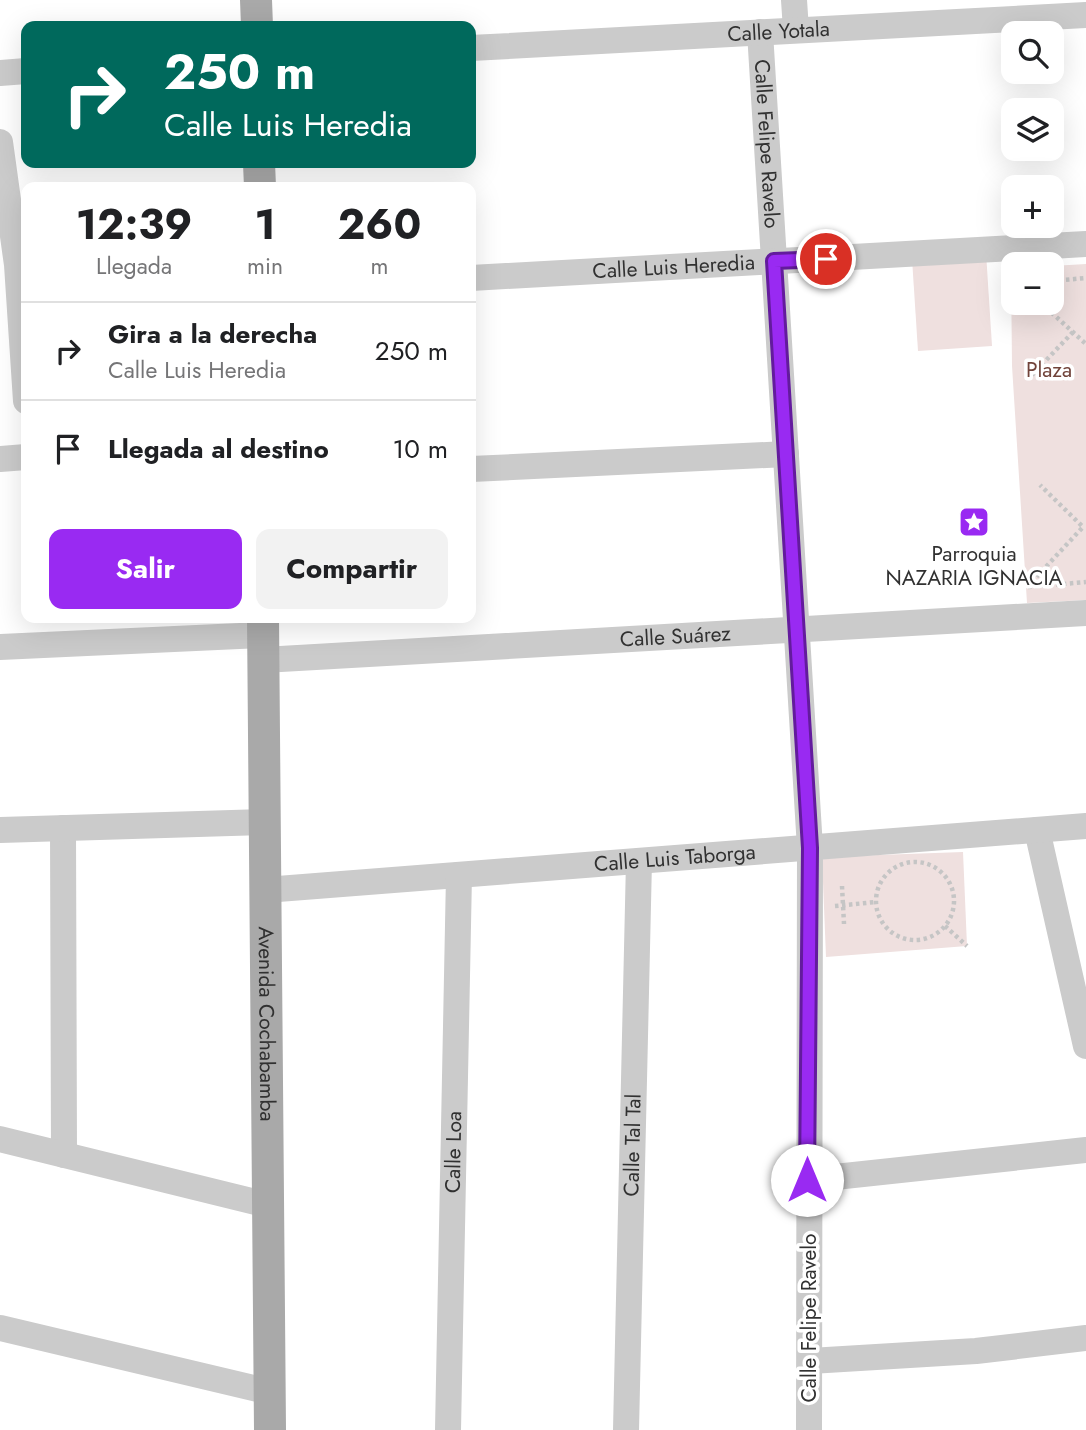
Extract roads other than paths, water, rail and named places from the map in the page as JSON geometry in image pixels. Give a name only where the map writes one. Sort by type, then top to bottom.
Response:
[{"type":"main road","points":[[256,0],[257,21]]},
{"type":"main road","name":"Avenida Cochabamba","points":[[263,638],[270,1430]]},
{"type":"street","points":[[794,0],[796,30]]},
{"type":"street","name":"Calle Yotala","points":[[476,48],[1086,15]]},
{"type":"street","name":"Calle Felipe Ravelo","points":[[760,32],[810,848],[807,1180],[809,1430]]},
{"type":"street","points":[[0,73],[21,71]]},
{"type":"street","points":[[0,142],[21,259]]},
{"type":"street","name":"Calle Luis Heredia","points":[[476,278],[1086,244]]},
{"type":"street","points":[[476,469],[786,454]]},
{"type":"street","points":[[0,459],[21,457]]},
{"type":"street","name":"Calle Suárez","points":[[0,647],[263,638],[796,630],[1086,613]]},
{"type":"street","points":[[0,830],[265,822]]},
{"type":"street","name":"Calle Luis Taborga","points":[[265,890],[1086,826]]},
{"type":"street","points":[[63,828],[64,1155]]},
{"type":"street","points":[[1037,830],[1086,1046]]},
{"type":"street","name":"Calle Tal Tal","points":[[626,1430],[639,861]]},
{"type":"street","name":"Calle Loa","points":[[448,1430],[459,875]]},
{"type":"street","points":[[0,1139],[268,1205]]},
{"type":"street","points":[[807,1180],[1086,1150]]},
{"type":"street","points":[[0,1328],[270,1392]]},
{"type":"street","points":[[810,1360],[976,1351],[1086,1338]]},
{"type":"place","name":"Parroquia NAZARIA IGNACIA","points":[[974,522]]},
{"type":"park label","name":"Plaza","points":[[1049,370]]}]
